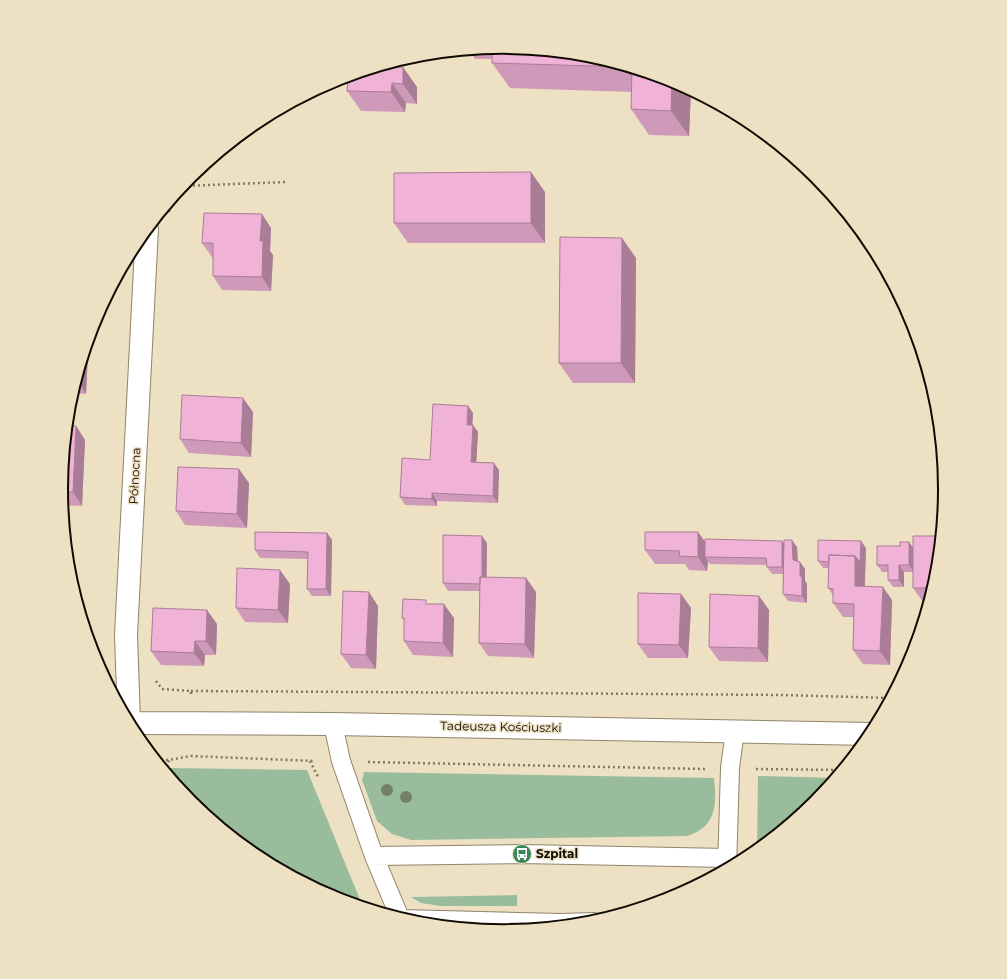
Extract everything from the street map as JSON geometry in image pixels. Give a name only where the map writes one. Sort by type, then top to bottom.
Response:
[{"type":"street","name":"Północna","points":[[129,711],[126,634],[146,240]]},
{"type":"street","name":"Tadeusza Kościuszki","points":[[136,723],[334,724],[864,734]]},
{"type":"lane","points":[[334,724],[341,761],[374,856],[398,912]]},
{"type":"lane","points":[[727,863],[730,768],[735,731]]},
{"type":"lane","points":[[374,856],[522,854],[726,864]]},
{"type":"lane","points":[[440,920],[545,923]]},
{"type":"path","points":[[192,186],[286,182]]},
{"type":"path","points":[[191,691],[782,695],[886,698]]},
{"type":"path","points":[[162,760],[191,756],[689,769],[730,768],[837,770]]},
{"type":"path","points":[[167,766],[169,760]]},
{"type":"green space","points":[[170,768],[307,770],[360,901],[311,880],[262,852],[216,817]]},
{"type":"green space","points":[[364,772],[714,778],[715,798],[709,821],[697,832],[687,836],[411,840],[392,834],[377,821],[362,780]]},
{"type":"green space","points":[[758,776],[830,778],[791,817],[757,843]]},
{"type":"green space","points":[[517,895],[517,906],[440,906],[421,903],[411,897]]},
{"type":"building","points":[[492,54],[504,54],[560,58],[605,66],[492,63]]},
{"type":"building","points":[[403,67],[403,84],[392,83],[391,92],[347,91],[348,83],[391,69]]},
{"type":"building","points":[[632,74],[672,88],[671,111],[631,109]]},
{"type":"building","points":[[531,172],[531,223],[394,223],[394,173]]},
{"type":"building","points":[[204,213],[262,214],[260,241],[263,241],[262,277],[213,276],[213,243],[202,243]]},
{"type":"building","points":[[560,237],[622,238],[621,363],[559,363]]},
{"type":"building","points":[[182,395],[243,398],[241,443],[180,439]]},
{"type":"building","points":[[433,404],[468,406],[467,425],[473,425],[471,462],[494,463],[493,496],[432,493],[432,499],[400,497],[402,458],[430,460]]},
{"type":"building","points":[[73,426],[76,426],[73,492],[68,492],[68,490],[69,461]]},
{"type":"building","points":[[178,467],[239,469],[237,514],[176,511]]},
{"type":"building","points":[[255,532],[327,533],[326,589],[307,589],[308,552],[255,550]]},
{"type":"building","points":[[645,532],[698,532],[698,557],[679,556],[680,551],[645,550]]},
{"type":"building","points":[[443,535],[482,536],[482,577],[480,577],[480,584],[443,583]]},
{"type":"building","points":[[913,536],[936,536],[928,588],[913,588]]},
{"type":"building","points":[[705,539],[782,541],[782,567],[767,567],[766,558],[705,557]]},
{"type":"building","points":[[784,540],[792,540],[793,560],[800,562],[802,596],[783,594]]},
{"type":"building","points":[[818,540],[861,541],[860,562],[855,556],[829,555],[829,562],[818,561]]},
{"type":"building","points":[[900,542],[909,542],[909,565],[899,565],[899,580],[888,580],[888,565],[877,565],[877,546],[900,546]]},
{"type":"building","points":[[829,555],[855,556],[855,586],[883,587],[880,651],[853,650],[854,604],[833,603],[833,589],[828,588]]},
{"type":"building","points":[[237,568],[280,570],[278,610],[236,608]]},
{"type":"building","points":[[480,577],[526,578],[525,644],[479,643]]},
{"type":"building","points":[[343,591],[369,592],[366,655],[341,654]]},
{"type":"building","points":[[638,593],[681,594],[679,645],[638,644]]},
{"type":"building","points":[[710,594],[759,596],[758,648],[709,647]]},
{"type":"building","points":[[403,599],[426,600],[426,604],[444,604],[443,643],[404,641],[404,618],[402,618]]},
{"type":"building","points":[[153,608],[207,610],[206,641],[195,641],[194,653],[151,651]]},
{"type":"place","name":"Szpital","points":[[522,854]]}]
